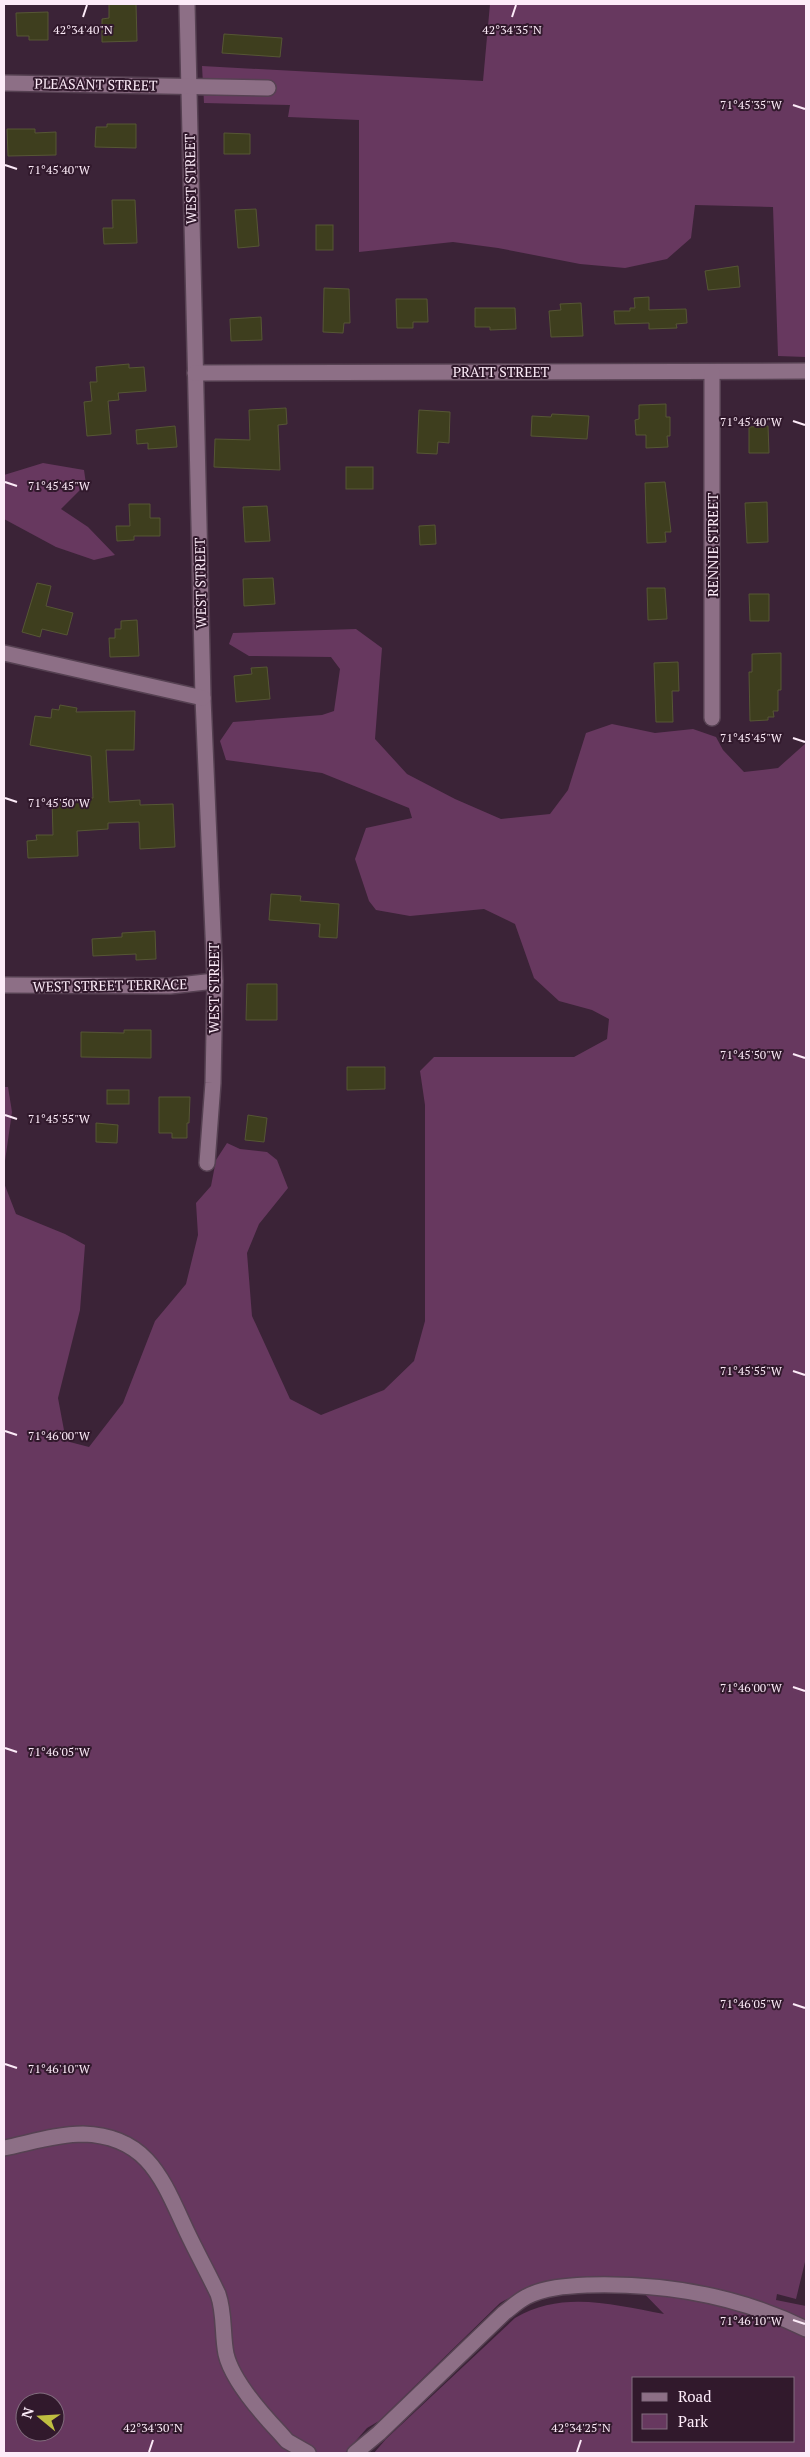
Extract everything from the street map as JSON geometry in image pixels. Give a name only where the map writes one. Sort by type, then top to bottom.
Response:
[{"type":"street","name":"WEST STREET","points":[[187,4],[203,698],[216,981],[213,1082],[207,1163]]},
{"type":"street","name":"PLEASANT STREET","points":[[4,82],[268,88]]},
{"type":"street","name":"PRATT STREET","points":[[195,373],[806,371]]},
{"type":"street","name":"RENNIE STREET","points":[[712,372],[712,718]]},
{"type":"street","points":[[4,653],[203,698]]},
{"type":"street","name":"WEST STREET TERRACE","points":[[4,985],[170,986],[216,981]]},
{"type":"street","points":[[4,2148],[66,2135],[84,2134],[125,2144],[135,2149],[151,2162],[165,2183],[218,2294],[223,2313],[226,2352],[232,2370],[280,2434],[287,2441],[308,2453]]},
{"type":"street","points":[[355,2453],[379,2433],[504,2313],[527,2297],[542,2292],[572,2287],[604,2285],[669,2288],[711,2296],[756,2308],[806,2326]]},
{"type":"green space","points":[[490,4],[806,4],[806,357],[778,356],[773,207],[695,205],[691,238],[667,259],[625,268],[580,264],[498,248],[453,242],[359,252],[359,120],[288,117],[290,105],[204,103],[202,66],[483,81]]},
{"type":"green space","points":[[43,463],[84,470],[86,484],[61,509],[88,527],[115,555],[94,560],[56,547],[4,519],[4,475]]},
{"type":"green space","points":[[356,629],[382,648],[375,739],[407,774],[455,799],[501,819],[550,814],[568,790],[586,733],[612,724],[655,733],[693,729],[716,737],[723,750],[744,772],[778,768],[806,743],[806,2258],[796,2299],[777,2294],[776,2300],[806,2306],[806,2453],[374,2453],[386,2439],[515,2318],[533,2309],[551,2304],[588,2302],[664,2314],[629,2278],[544,2288],[512,2297],[500,2303],[379,2421],[367,2428],[345,2453],[4,2453],[4,1183],[16,1214],[65,1234],[85,1245],[80,1310],[58,1398],[66,1441],[89,1447],[123,1403],[155,1321],[186,1284],[198,1235],[196,1203],[211,1186],[216,1160],[227,1143],[240,1149],[267,1152],[277,1160],[288,1188],[259,1224],[247,1253],[252,1316],[290,1399],[321,1415],[384,1390],[414,1361],[425,1321],[425,1105],[420,1071],[434,1057],[574,1057],[607,1039],[609,1019],[592,1010],[559,1001],[534,978],[515,924],[484,909],[410,916],[376,910],[369,901],[355,859],[366,828],[412,818],[409,808],[322,773],[226,760],[220,741],[233,722],[322,715],[334,711],[340,669],[331,657],[249,656],[229,644],[233,633]]},
{"type":"green space","points":[[4,1087],[8,1087],[12,1112],[4,1168]]},
{"type":"building","points":[[109,4],[136,4],[137,41],[102,42],[102,19],[109,18]]},
{"type":"building","points":[[48,12],[48,40],[29,40],[29,36],[17,36],[16,13]]},
{"type":"building","points":[[224,34],[282,38],[280,57],[222,53]]},
{"type":"building","points":[[107,124],[136,124],[136,148],[95,147],[96,127],[107,127]]},
{"type":"building","points":[[7,129],[35,129],[35,133],[56,132],[56,155],[8,156]]},
{"type":"building","points":[[224,133],[250,134],[250,154],[224,154]]},
{"type":"building","points":[[112,200],[135,200],[137,243],[104,244],[103,228],[113,228]]},
{"type":"building","points":[[256,209],[259,246],[238,248],[235,210]]},
{"type":"building","points":[[316,225],[333,225],[333,250],[316,250]]},
{"type":"building","points":[[738,266],[740,287],[708,290],[705,271]]},
{"type":"building","points":[[324,288],[349,289],[350,323],[344,323],[343,333],[323,332]]},
{"type":"building","points":[[649,297],[649,310],[686,309],[687,323],[676,324],[677,328],[649,329],[649,323],[615,324],[614,311],[630,311],[630,308],[635,308],[634,298]]},
{"type":"building","points":[[396,299],[427,299],[428,322],[413,322],[413,328],[397,328]]},
{"type":"building","points":[[581,303],[583,336],[551,337],[549,311],[561,310],[560,304]]},
{"type":"building","points":[[475,308],[515,308],[516,329],[490,330],[490,327],[475,327]]},
{"type":"building","points":[[261,317],[262,340],[231,341],[230,319]]},
{"type":"building","points":[[129,364],[129,368],[144,367],[146,391],[118,393],[119,400],[108,401],[111,434],[87,436],[84,402],[92,401],[90,382],[97,382],[96,367]]},
{"type":"building","points":[[666,404],[666,417],[670,417],[670,436],[667,436],[668,447],[646,448],[646,435],[636,435],[635,420],[639,419],[639,405]]},
{"type":"building","points":[[286,408],[287,424],[278,425],[280,470],[214,467],[215,439],[250,440],[249,410]]},
{"type":"building","points":[[419,410],[450,412],[449,443],[438,442],[437,454],[417,453]]},
{"type":"building","points":[[552,414],[589,416],[587,439],[531,436],[532,416],[551,417]]},
{"type":"building","points":[[175,426],[177,447],[148,449],[148,443],[137,444],[136,430]]},
{"type":"building","points":[[768,426],[769,453],[749,453],[749,427]]},
{"type":"building","points":[[346,467],[373,467],[373,489],[346,489]]},
{"type":"building","points":[[665,482],[671,532],[665,532],[666,542],[647,543],[645,483]]},
{"type":"building","points":[[767,502],[768,542],[747,543],[745,503]]},
{"type":"building","points":[[129,504],[150,504],[150,518],[160,518],[160,536],[134,536],[134,540],[117,541],[116,526],[130,526]]},
{"type":"building","points":[[267,506],[270,541],[245,542],[243,507]]},
{"type":"building","points":[[435,525],[436,544],[420,545],[419,526]]},
{"type":"building","points":[[273,578],[275,604],[244,606],[243,579]]},
{"type":"building","points":[[37,583],[51,586],[46,606],[73,613],[67,635],[42,629],[40,637],[22,632]]},
{"type":"building","points":[[647,588],[665,588],[667,619],[648,620]]},
{"type":"building","points":[[749,594],[769,594],[769,621],[750,621]]},
{"type":"building","points":[[137,620],[139,656],[110,657],[109,638],[115,638],[115,629],[121,629],[121,621]]},
{"type":"building","points":[[781,653],[781,690],[778,690],[778,711],[773,711],[774,717],[768,717],[768,720],[750,721],[749,672],[752,672],[752,654]]},
{"type":"building","points":[[678,662],[679,691],[672,691],[673,722],[656,722],[654,663]]},
{"type":"building","points":[[267,667],[270,699],[236,702],[234,676],[252,674],[251,668]]},
{"type":"building","points":[[60,705],[77,708],[76,712],[135,711],[134,750],[106,750],[109,802],[140,800],[140,805],[173,804],[175,847],[140,849],[139,822],[108,823],[108,829],[77,831],[78,856],[28,858],[27,841],[37,840],[36,835],[53,835],[52,800],[93,798],[91,756],[30,745],[35,716],[51,718],[52,709],[59,710]]},
{"type":"building","points":[[271,894],[301,896],[300,901],[339,904],[337,938],[319,937],[320,924],[269,920]]},
{"type":"building","points":[[155,931],[156,959],[136,960],[136,954],[93,956],[92,939],[122,937],[122,933]]},
{"type":"building","points":[[247,984],[277,984],[277,1020],[246,1020]]},
{"type":"building","points":[[124,1030],[151,1030],[151,1058],[81,1057],[81,1032],[124,1033]]},
{"type":"building","points":[[347,1067],[385,1067],[385,1089],[347,1090]]},
{"type":"building","points":[[107,1090],[129,1090],[129,1104],[107,1104]]},
{"type":"building","points":[[159,1097],[190,1097],[187,1138],[172,1138],[172,1133],[159,1133]]},
{"type":"building","points":[[248,1115],[267,1118],[264,1142],[245,1140]]},
{"type":"building","points":[[96,1123],[118,1125],[117,1143],[96,1142]]}]
